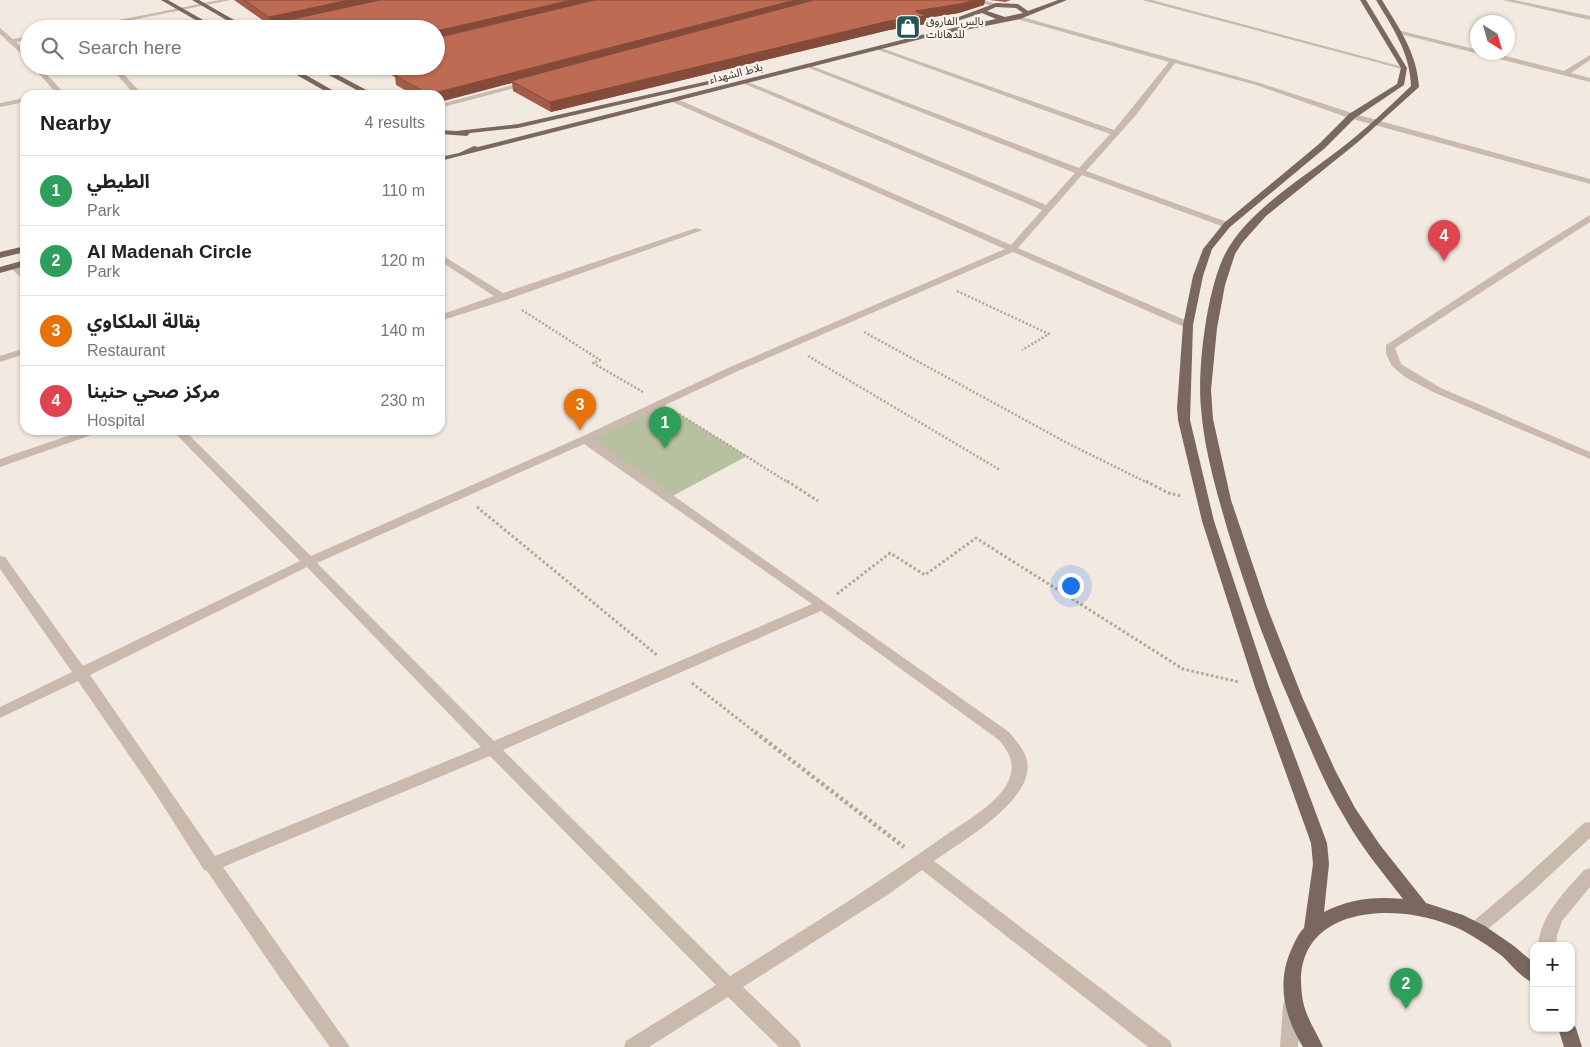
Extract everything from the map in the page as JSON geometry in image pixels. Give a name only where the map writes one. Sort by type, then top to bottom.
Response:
[{"type":"main road","points":[[164,0],[199,20]]},
{"type":"main road","points":[[195,0],[231,20]]},
{"type":"main road","points":[[1000,5],[1028,0]]},
{"type":"main road","name":"بلاط الشهداء","points":[[445,158],[876,48],[1012,18],[1064,0]]},
{"type":"main road","points":[[1313,928],[1321,864],[1319,843],[1262,687],[1203,500],[1184,420],[1188,325],[1203,258],[1217,235],[1322,146],[1352,116],[1400,84],[1404,68],[1363,0]]},
{"type":"main road","points":[[1379,0],[1408,49],[1415,70],[1415,87],[1337,155],[1304,179],[1247,231],[1230,254],[1221,278],[1208,357],[1206,404],[1216,468],[1254,594],[1286,675],[1329,776],[1349,813],[1374,853],[1392,870],[1420,908]]},
{"type":"main road","points":[[1000,5],[1023,8],[1026,14]]},
{"type":"main road","name":"بلاط الشهداء","points":[[445,131],[459,132],[498,129],[730,78],[953,21],[1000,5]]},
{"type":"main road","points":[[984,10],[995,17],[1012,18]]},
{"type":"main road","points":[[300,75],[327,90]]},
{"type":"main road","points":[[331,75],[362,90]]},
{"type":"main road","points":[[498,129],[499,137],[507,141]]},
{"type":"main road","points":[[459,132],[477,140],[474,148],[469,152]]},
{"type":"main road","points":[[0,255],[20,250]]},
{"type":"main road","points":[[0,270],[20,264]]},
{"type":"main road","points":[[1314,1047],[1304,1032],[1293,1000],[1292,972],[1298,948],[1313,928],[1333,914],[1359,906],[1389,904],[1420,908],[1444,915],[1476,929],[1504,947],[1530,971]]},
{"type":"main road","points":[[1568,1032],[1572,1047]]},
{"type":"street","points":[[126,20],[228,0]]},
{"type":"street","points":[[974,0],[1000,5]]},
{"type":"street","points":[[1144,0],[1404,68]]},
{"type":"street","points":[[1506,0],[1590,18]]},
{"type":"street","points":[[966,1],[984,10]]},
{"type":"street","points":[[1026,14],[1056,27]]},
{"type":"street","points":[[1012,18],[1056,27],[1258,84],[1352,116],[1590,182]]},
{"type":"street","points":[[0,30],[20,50]]},
{"type":"street","points":[[1398,32],[1470,50]]},
{"type":"street","points":[[12,41],[20,40]]},
{"type":"street","points":[[876,48],[1115,133]]},
{"type":"street","points":[[1565,74],[1590,57]]},
{"type":"street","points":[[1510,60],[1590,80]]},
{"type":"street","points":[[0,713],[79,672],[310,561],[585,439],[790,345],[1012,248],[1115,133],[1173,61]]},
{"type":"street","points":[[807,66],[1081,172],[1227,225]]},
{"type":"street","points":[[43,75],[57,90]]},
{"type":"street","points":[[120,75],[134,90]]},
{"type":"street","points":[[445,105],[536,81]]},
{"type":"street","points":[[744,82],[1048,209]]},
{"type":"street","points":[[672,100],[1188,325]]},
{"type":"street","points":[[0,105],[20,101]]},
{"type":"street","points":[[1590,218],[1390,348],[1392,360],[1396,366],[1436,390],[1590,456]]},
{"type":"street","points":[[445,316],[503,298],[619,255],[699,230]]},
{"type":"street","points":[[445,260],[503,298]]},
{"type":"street","points":[[14,266],[20,272]]},
{"type":"street","points":[[0,359],[20,353]]},
{"type":"street","points":[[0,463],[81,435]]},
{"type":"street","points":[[183,435],[310,561],[491,749],[729,987],[792,1047]]},
{"type":"street","points":[[585,439],[822,605],[1004,736],[1019,755],[1020,769],[1016,786],[1002,804],[883,889],[633,1047]]},
{"type":"street","points":[[0,560],[138,756],[210,865],[305,1001],[341,1047]]},
{"type":"street","points":[[210,865],[491,749],[822,605]]},
{"type":"street","points":[[1476,929],[1528,886],[1590,828]]},
{"type":"street","points":[[922,861],[1163,1047]]},
{"type":"street","points":[[1547,942],[1554,917],[1590,875]]},
{"type":"street","points":[[1289,1047],[1293,1000]]},
{"type":"path","points":[[936,281],[1049,334],[1022,350]]},
{"type":"path","points":[[503,298],[600,360],[593,363],[662,403],[818,501]]},
{"type":"path","points":[[844,321],[1069,444],[1109,462],[1168,493],[1203,500]]},
{"type":"path","points":[[790,345],[1000,470]]},
{"type":"path","points":[[461,494],[674,669],[922,861]]},
{"type":"path","points":[[822,605],[890,553],[925,575],[976,538],[1183,670],[1262,687]]},
{"type":"green space","points":[[661,403],[747,456],[667,499],[585,439]]},
{"type":"building","points":[[244,0],[349,0],[269,17]]},
{"type":"building","points":[[380,0],[572,0],[445,29],[445,20],[288,20]]},
{"type":"building","points":[[595,0],[795,0],[445,90],[421,90],[394,75],[445,75],[445,36]]},
{"type":"building","points":[[814,0],[974,0],[915,11],[926,16],[889,21],[550,102],[511,81]]},
{"type":"place","name":"بالس الفاروق للدهانات","points":[[908,27]]},
{"type":"place","name":"مركز صحي حنينا","points":[[1444,261]]},
{"type":"place","name":"بقالة الملكاوي","points":[[580,430]]},
{"type":"place","name":"الطيطي","points":[[665,448]]},
{"type":"place","name":"Al Madenah Circle","points":[[1406,1009]]}]
